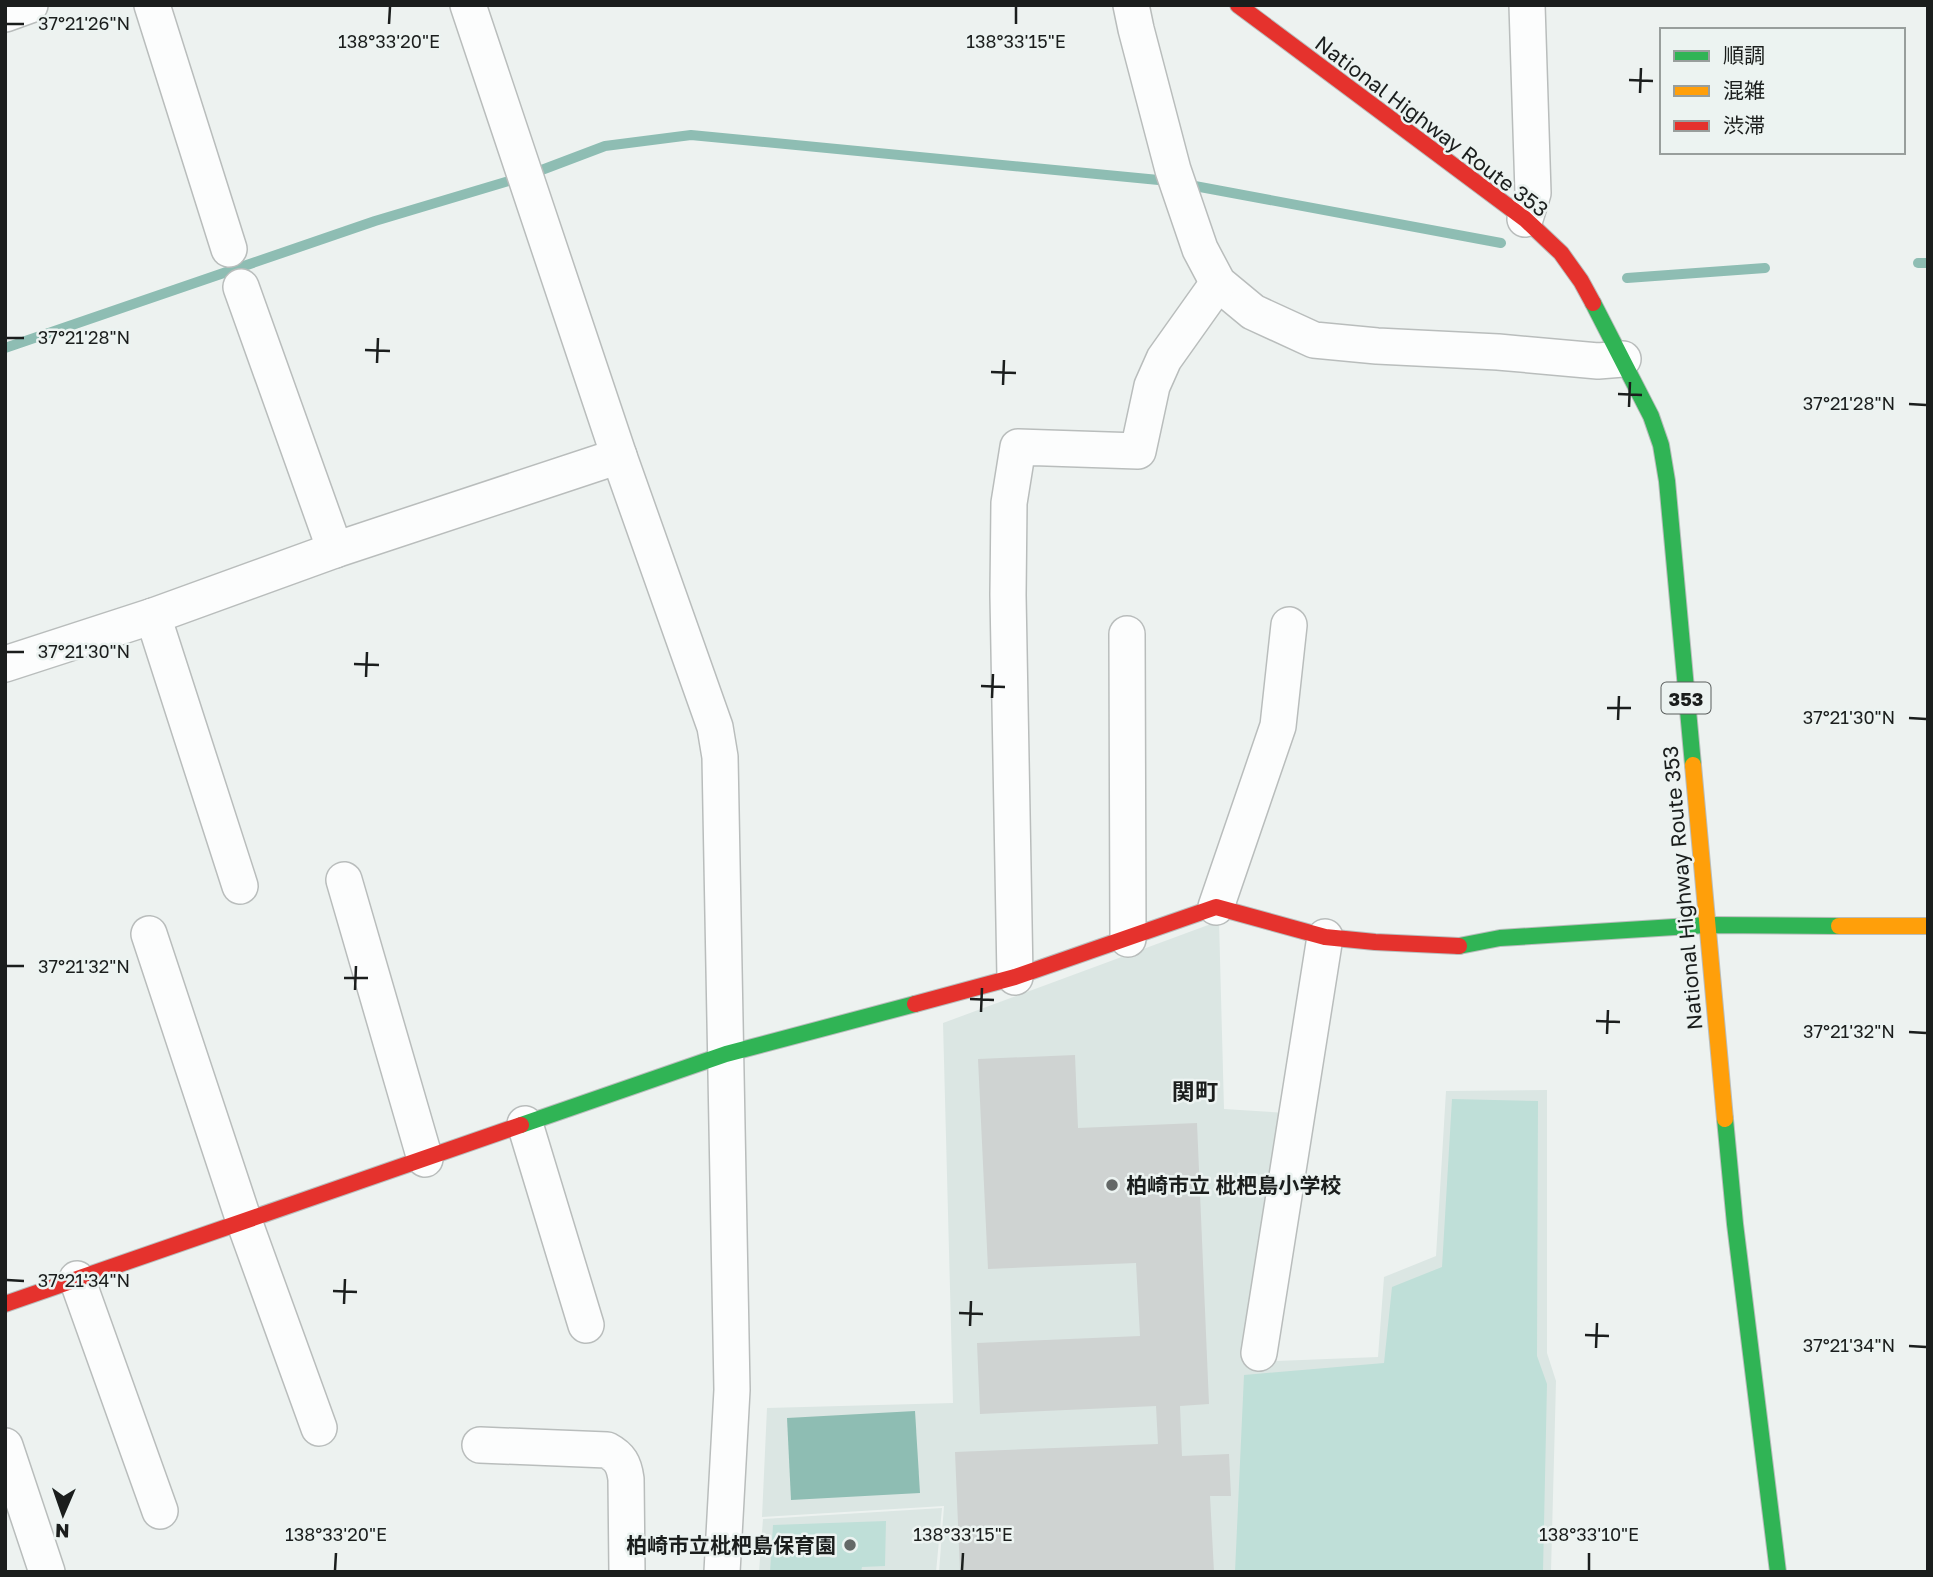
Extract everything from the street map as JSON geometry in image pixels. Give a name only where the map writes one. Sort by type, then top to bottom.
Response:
[{"type":"main road","name":"National Highway Route 353","points":[[1238,5],[1525,219],[1561,253],[1581,281],[1651,416],[1661,445],[1667,481],[1735,1224],[1779,1572]]},
{"type":"main road","points":[[5,1304],[726,1054],[1015,977],[1216,907],[1325,937],[1463,946],[1500,938],[1706,925],[1928,926]]},
{"type":"street","points":[[5,14],[30,5]]},
{"type":"street","points":[[152,5],[229,249]]},
{"type":"street","points":[[468,5],[619,456],[715,727],[720,757],[732,1390],[722,1572]]},
{"type":"street","points":[[1131,5],[1177,184],[1200,249],[1218,283],[1254,312],[1314,340],[1598,360],[1623,359]]},
{"type":"street","points":[[1525,219],[1533,193],[1527,5]]},
{"type":"street","points":[[1015,977],[1008,596],[1009,503],[1018,447],[1138,451],[1153,386],[1164,359],[1218,283]]},
{"type":"street","points":[[241,287],[335,551]]},
{"type":"street","points":[[5,664],[619,456]]},
{"type":"street","points":[[153,616],[240,886]]},
{"type":"street","points":[[1216,907],[1278,726],[1289,625]]},
{"type":"street","points":[[1127,634],[1128,939]]},
{"type":"street","points":[[344,880],[425,1158]]},
{"type":"street","points":[[149,934],[244,1221],[319,1428]]},
{"type":"street","points":[[1259,1353],[1325,937]]},
{"type":"street","points":[[525,1124],[586,1325]]},
{"type":"street","points":[[77,1279],[160,1511]]},
{"type":"street","points":[[5,1446],[47,1572]]},
{"type":"street","points":[[480,1446],[607,1450],[617,1456],[625,1466],[627,1572]]},
{"type":"shaded area","name":"柏崎市立 枇杷島小学校","points":[[1219,921],[1224,1109],[1287,1113],[1251,1362],[1378,1357],[1384,1277],[1436,1256],[1446,1091],[1547,1090],[1547,1353],[1556,1381],[1551,1572],[939,1572],[944,1506],[762,1517],[767,1408],[953,1403],[943,1023]]},
{"type":"shaded area","points":[[1452,1099],[1538,1101],[1537,1356],[1547,1384],[1543,1572],[1235,1572],[1244,1375],[1384,1363],[1392,1287],[1442,1267]]},
{"type":"shaded area","points":[[915,1411],[920,1493],[791,1500],[787,1418]]},
{"type":"shaded area","name":"柏崎市立枇杷島保育園","points":[[942,1508],[936,1572],[759,1572],[763,1519]]},
{"type":"shaded area","points":[[886,1521],[885,1566],[862,1567],[861,1572],[770,1572],[773,1525]]},
{"type":"building","points":[[1075,1055],[1078,1128],[1197,1123],[1209,1404],[1180,1406],[1182,1456],[1229,1454],[1231,1496],[1210,1496],[1214,1572],[960,1572],[955,1452],[1158,1444],[1156,1406],[980,1414],[977,1343],[1140,1336],[1136,1263],[988,1269],[978,1059]]},
{"type":"waterway","points":[[539,171],[605,146],[691,135],[1169,181]]},
{"type":"waterway","points":[[5,348],[375,221],[512,180]]},
{"type":"waterway","points":[[1184,184],[1501,243]]},
{"type":"waterway","points":[[1918,263],[1928,263]]},
{"type":"waterway","points":[[1627,278],[1765,268]]},
{"type":"traffic: fast","points":[[1593,303],[1651,416],[1661,445],[1667,481],[1693,765]]},
{"type":"traffic: fast","points":[[1459,946],[1500,938],[1706,925],[1839,926]]},
{"type":"traffic: fast","points":[[521,1125],[726,1054],[915,1004]]},
{"type":"traffic: fast","points":[[1725,1119],[1735,1224],[1778,1572]]},
{"type":"traffic: slow","points":[[1693,765],[1725,1119]]},
{"type":"traffic: slow","points":[[1839,926],[1928,926]]},
{"type":"traffic: jam","points":[[1238,5],[1525,219],[1561,253],[1593,303]]},
{"type":"traffic: jam","points":[[915,1004],[1015,977],[1216,907],[1325,937],[1459,946]]},
{"type":"traffic: jam","points":[[5,1304],[521,1125]]},
{"type":"place","name":"柏崎市立 枇杷島小学校","points":[[1112,1185]]},
{"type":"place","name":"柏崎市立枇杷島保育園","points":[[850,1545]]},
{"type":"district","name":"関町","points":[[1195,1091]]}]
